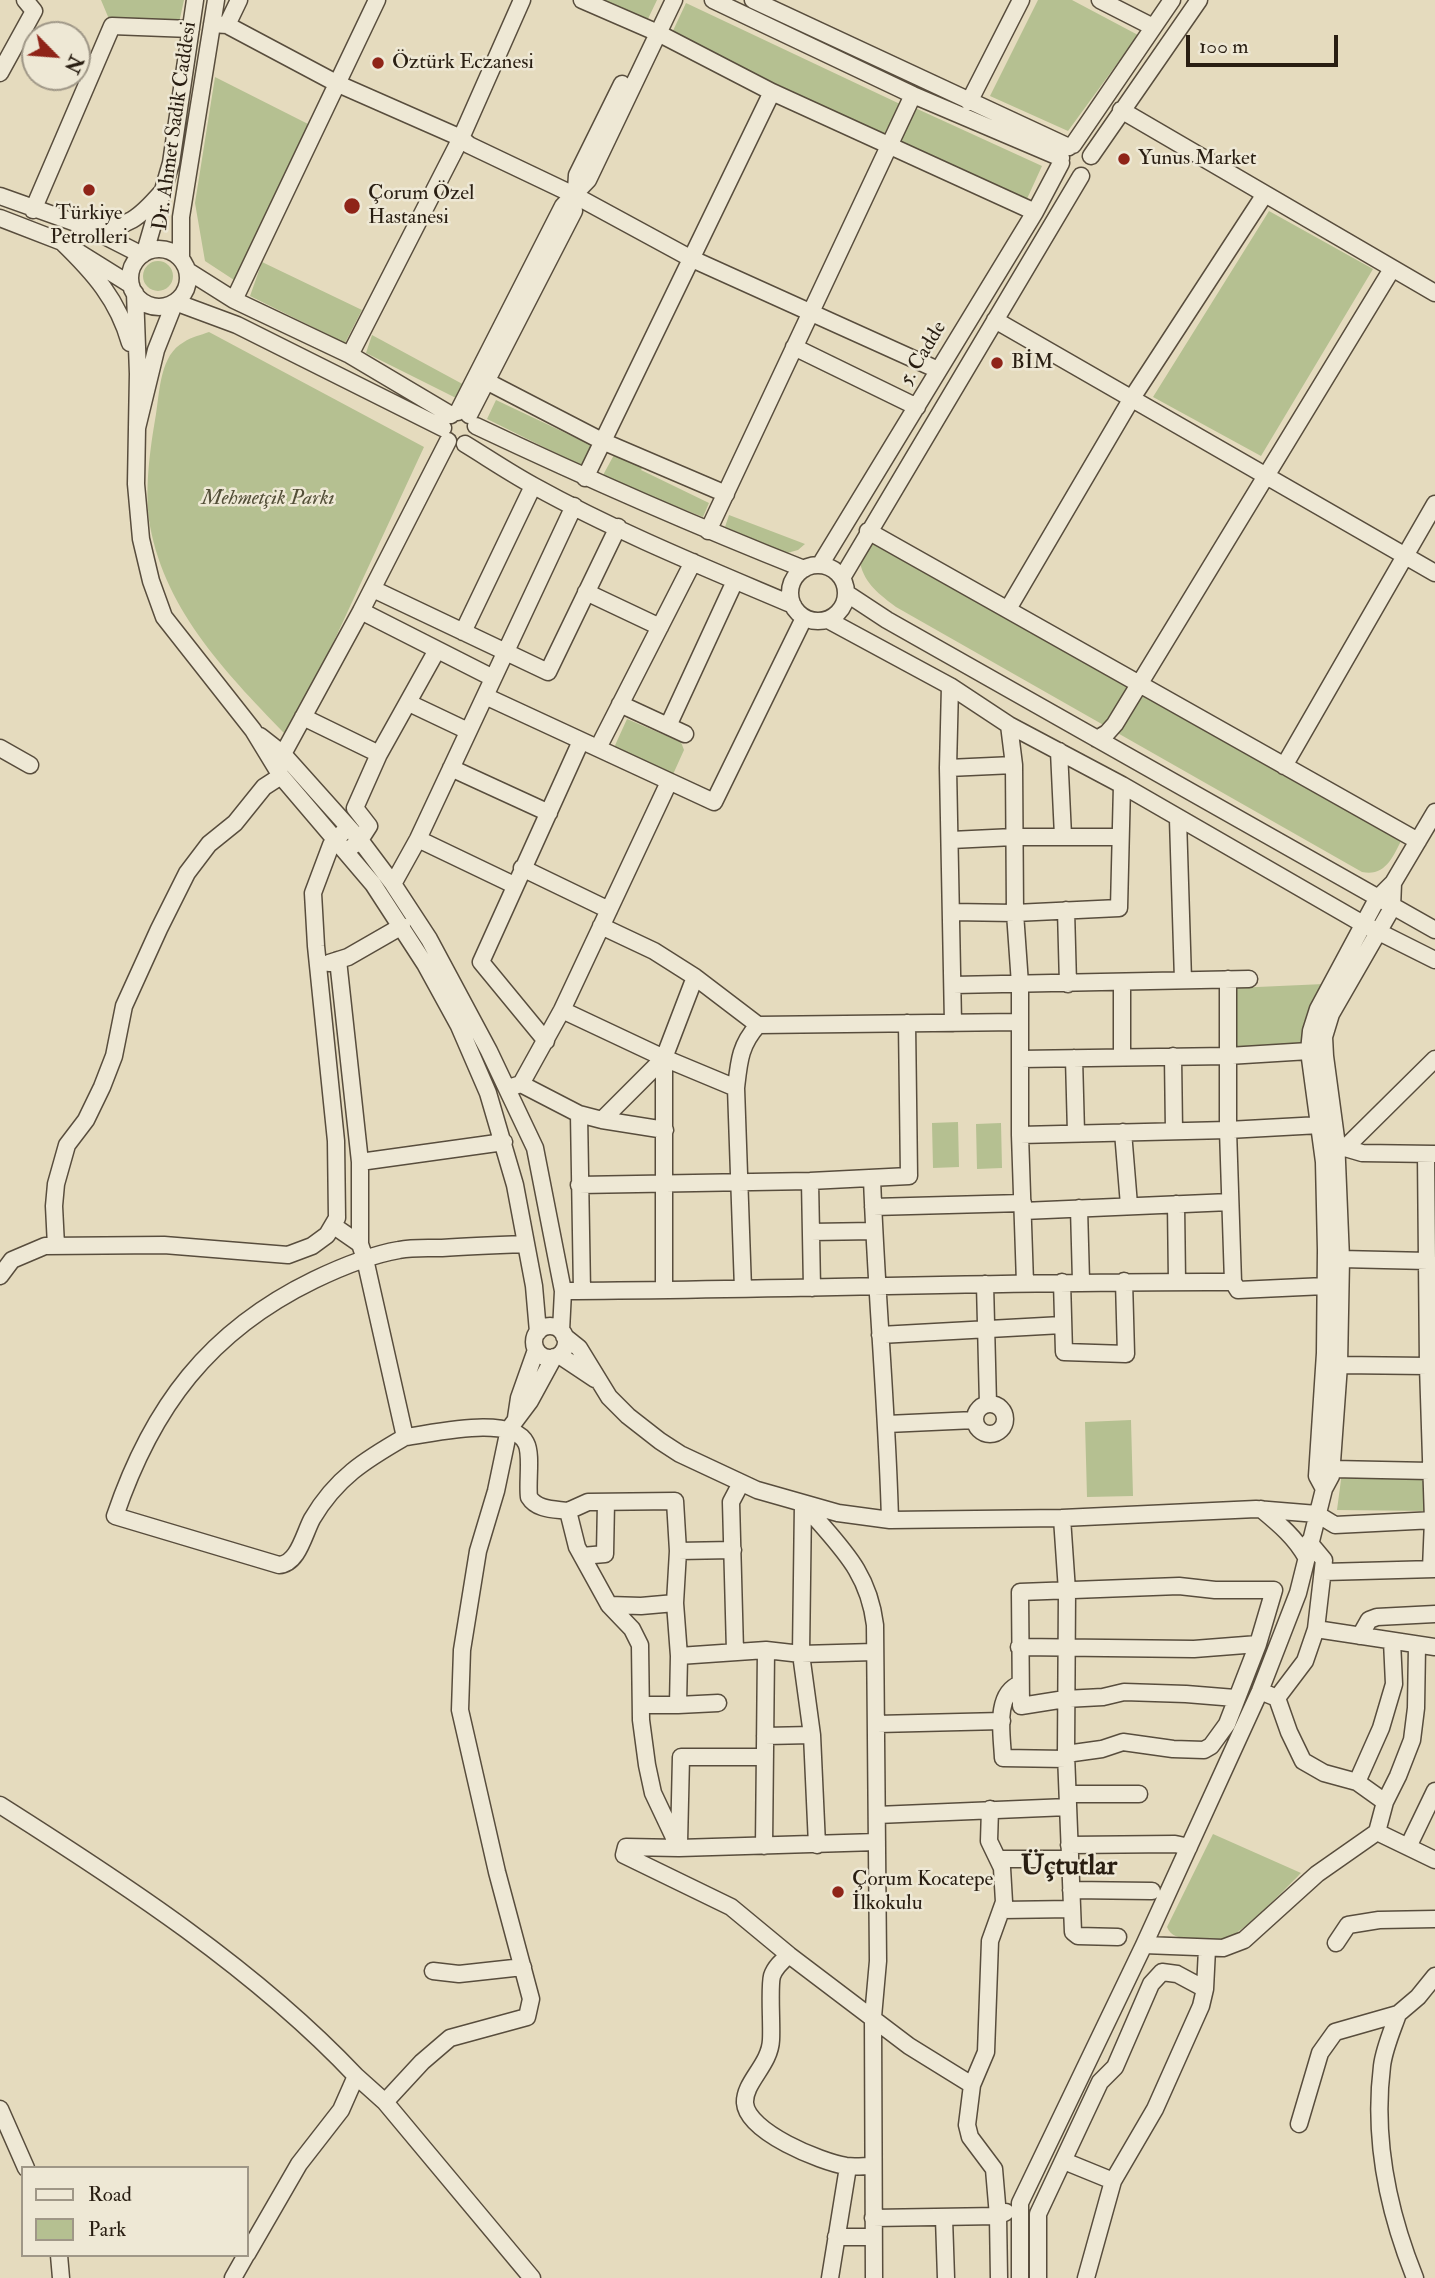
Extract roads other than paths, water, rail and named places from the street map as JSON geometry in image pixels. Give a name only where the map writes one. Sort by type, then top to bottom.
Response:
[{"type":"street","points":[[0,73],[34,11],[25,0]]},
{"type":"street","points":[[195,0],[171,163],[143,254],[133,265],[138,374],[136,484],[141,539],[151,581],[164,617],[253,730],[281,776],[373,884],[402,926],[459,1026],[488,1093],[515,1185],[534,1286],[538,1332],[534,1341],[537,1350],[544,1357],[556,1356],[597,1380]]},
{"type":"street","name":"Dr. Ahmet Sadık Caddesi","points":[[184,265],[181,216],[220,25],[216,0]]},
{"type":"street","points":[[239,0],[220,25],[336,83],[461,138],[469,145],[574,195],[690,258],[938,370]]},
{"type":"street","points":[[234,300],[377,0]]},
{"type":"street","points":[[350,355],[461,138],[522,0]]},
{"type":"street","points":[[582,0],[653,31],[772,92],[1035,212]]},
{"type":"street","points":[[653,31],[663,0]]},
{"type":"street","points":[[674,0],[653,31],[577,175],[574,211],[488,382],[458,423],[456,445],[465,444],[533,486],[735,581],[812,621],[828,620],[1363,924],[1435,960]]},
{"type":"street","points":[[713,0],[913,95],[1066,153],[1082,146],[1091,156]]},
{"type":"street","points":[[753,0],[969,102],[1066,153]]},
{"type":"street","points":[[969,102],[1021,0]]},
{"type":"street","points":[[1100,0],[1153,27]]},
{"type":"street","name":"5. Cadde","points":[[812,567],[917,407],[1035,212],[1066,153],[1172,0]]},
{"type":"street","points":[[1066,153],[1068,174],[1081,176],[1090,168],[1091,156],[1199,0]]},
{"type":"street","points":[[33,210],[112,26],[191,29]]},
{"type":"street","points":[[585,478],[772,92]]},
{"type":"street","points":[[708,531],[913,95]]},
{"type":"street","points":[[1121,110],[1435,293]]},
{"type":"street","name":"5. Cadde","points":[[844,585],[868,531],[1081,176]]},
{"type":"street","points":[[87,227],[112,228],[124,225],[137,218],[164,188]]},
{"type":"street","points":[[1008,609],[1132,398],[1265,194]]},
{"type":"street","points":[[283,754],[362,611],[458,423],[563,206],[574,195]]},
{"type":"street","points":[[0,196],[33,210],[87,227],[143,254],[160,249],[175,253],[184,265],[234,300],[350,355],[458,423]]},
{"type":"street","points":[[0,218],[62,243],[133,289],[146,303],[153,306],[161,307],[175,302],[237,325],[708,531],[812,567],[829,567],[844,585],[887,620],[1435,930]]},
{"type":"street","points":[[62,243],[94,274],[113,299],[124,320],[138,374]]},
{"type":"street","points":[[137,428],[156,350],[175,302],[186,289],[184,265]]},
{"type":"street","points":[[1097,739],[1115,724],[1392,269]]},
{"type":"street","points":[[995,320],[1435,573]]},
{"type":"street","points":[[794,347],[917,407]]},
{"type":"street","points":[[488,382],[603,441],[726,494]]},
{"type":"street","points":[[463,632],[533,486]]},
{"type":"street","points":[[1284,766],[1435,504]]},
{"type":"street","points":[[393,884],[418,839],[574,506]]},
{"type":"street","points":[[373,589],[548,672],[618,527]]},
{"type":"street","points":[[868,531],[1418,841]]},
{"type":"street","points":[[598,748],[693,562]]},
{"type":"street","points":[[485,696],[714,802],[798,612],[790,589],[798,574],[812,567]]},
{"type":"street","points":[[668,726],[735,581]]},
{"type":"street","points":[[828,620],[841,609],[844,585]]},
{"type":"street","points":[[586,592],[660,627]]},
{"type":"street","points":[[362,611],[492,678]]},
{"type":"street","points":[[340,845],[360,841],[369,826],[355,808],[379,754],[437,650]]},
{"type":"street","points":[[950,687],[948,768],[953,1023]]},
{"type":"street","points":[[409,703],[468,731]]},
{"type":"street","points":[[620,705],[685,734]]},
{"type":"street","points":[[303,717],[379,754]]},
{"type":"street","points":[[1009,725],[1014,765],[1015,913],[1020,984],[1020,1135],[1025,1283]]},
{"type":"street","points":[[253,730],[283,754],[360,841],[393,884],[411,909],[513,1087],[535,1148],[563,1291],[565,1346],[512,1424],[405,1437],[372,1456],[343,1479],[318,1509],[293,1559],[285,1565],[115,1516],[128,1480],[173,1397],[205,1358],[234,1330],[267,1306],[363,1251],[526,1244]]},
{"type":"street","points":[[546,1041],[481,962],[581,741]]},
{"type":"street","points":[[0,748],[30,765]]},
{"type":"street","points":[[1059,751],[1063,836]]},
{"type":"street","points":[[948,768],[1014,765]]},
{"type":"street","points":[[451,768],[549,813]]},
{"type":"street","points":[[56,1246],[55,1195],[67,1145],[86,1120],[102,1087],[114,1056],[124,1006],[159,929],[187,873],[200,854],[235,823],[264,787],[281,776]]},
{"type":"street","points":[[513,1087],[546,1041],[562,1010],[669,782]]},
{"type":"street","points":[[952,912],[1015,913],[1119,908],[1122,785]]},
{"type":"street","points":[[1324,1489],[1317,1476],[1325,1353],[1324,1162],[1310,1051],[1311,1031],[1318,1009],[1377,899],[1393,883],[1435,812]]},
{"type":"street","points":[[1178,819],[1183,980]]},
{"type":"street","points":[[0,1276],[12,1260],[45,1246],[164,1245],[288,1255],[312,1245],[334,1226],[338,1202],[336,1141],[313,893],[321,866],[340,845],[348,827]]},
{"type":"street","points":[[951,840],[1119,837]]},
{"type":"street","points":[[418,839],[514,885]]},
{"type":"street","points":[[522,868],[609,911]]},
{"type":"street","points":[[1020,2278],[1020,2203],[1189,1847],[1235,1727],[1260,1691],[1297,1593],[1324,1489],[1333,1469],[1339,1365],[1341,1149],[1325,1056],[1326,1029],[1331,1014],[1392,908],[1393,883]]},
{"type":"street","points":[[1066,910],[1068,984]]},
{"type":"street","points":[[318,964],[338,960],[402,926]]},
{"type":"street","points":[[601,926],[654,951],[695,977],[758,1025],[1020,1022]]},
{"type":"street","points":[[338,960],[360,1163],[363,1251],[405,1437]]},
{"type":"street","points":[[664,1290],[664,1058],[695,977]]},
{"type":"street","points":[[1228,979],[1228,1130],[1233,1282],[1238,1290],[1325,1286]]},
{"type":"street","points":[[953,985],[1249,979]]},
{"type":"street","points":[[1122,983],[1122,1056]]},
{"type":"street","points":[[562,1010],[736,1088]]},
{"type":"street","points":[[579,1185],[810,1181],[909,1176],[907,1023]]},
{"type":"street","points":[[743,1289],[736,1088],[742,1049],[758,1025]]},
{"type":"street","points":[[1020,1059],[1228,1056],[1310,1051]]},
{"type":"street","points":[[1173,1056],[1174,1131]]},
{"type":"street","points":[[603,1120],[664,1058]]},
{"type":"street","points":[[1074,1058],[1076,1133]]},
{"type":"street","points":[[1341,1149],[1435,1059]]},
{"type":"street","points":[[513,1087],[579,1114],[665,1130]]},
{"type":"street","points":[[579,1114],[582,1291]]},
{"type":"street","points":[[1020,1135],[1320,1125]]},
{"type":"street","points":[[1123,1132],[1129,1205]]},
{"type":"street","points":[[360,1163],[503,1142]]},
{"type":"street","points":[[1324,1572],[1433,1569],[1434,1520],[1430,1471],[1433,1416],[1428,1366],[1432,1313],[1428,1261],[1430,1154],[1362,1153],[1341,1149]]},
{"type":"street","points":[[873,1178],[876,1286],[887,1424],[890,1520]]},
{"type":"street","points":[[810,1181],[812,1288]]},
{"type":"street","points":[[873,1208],[1079,1208],[1230,1202]]},
{"type":"street","points":[[1176,1204],[1177,1282]]},
{"type":"street","points":[[1079,1208],[1081,1281]]},
{"type":"street","points":[[334,1226],[363,1251]]},
{"type":"street","points":[[811,1232],[874,1231]]},
{"type":"street","points":[[1341,1259],[1428,1261]]},
{"type":"street","points":[[563,1291],[1081,1281],[1233,1282]]},
{"type":"street","points":[[1062,1282],[1064,1352],[1126,1354],[1125,1282]]},
{"type":"street","points":[[985,1284],[988,1404]]},
{"type":"street","points":[[880,1335],[1062,1325]]},
{"type":"street","points":[[538,1332],[552,1326],[563,1333],[579,1348],[592,1366],[597,1380],[609,1397],[628,1416],[680,1454],[757,1490],[838,1513],[890,1520],[1062,1518],[1261,1509],[1317,1514],[1335,1525],[1434,1520]]},
{"type":"street","points":[[385,2102],[422,2062],[450,2038],[527,2017],[531,1999],[497,1872],[460,1710],[462,1650],[478,1551],[496,1492],[519,1398],[537,1350]]},
{"type":"street","points":[[1339,1365],[1428,1366]]},
{"type":"street","points":[[988,1404],[996,1405],[1003,1411],[1006,1419],[1003,1428],[993,1434],[984,1433],[975,1420],[978,1409],[988,1404]]},
{"type":"street","points":[[887,1424],[975,1420]]},
{"type":"street","points":[[512,1424],[528,1445],[527,1485],[533,1504],[568,1511],[588,1502],[675,1501],[678,1551],[675,1602],[679,1656],[678,1705]]},
{"type":"street","points":[[1333,1469],[1430,1471]]},
{"type":"street","points":[[735,1651],[731,1502],[741,1483]]},
{"type":"street","points":[[582,1556],[605,1554],[606,1502]]},
{"type":"street","points":[[803,1503],[849,1555],[872,1601],[877,1724],[878,1961],[873,2017],[874,2278]]},
{"type":"street","points":[[803,1503],[801,1654],[812,1735],[817,1845]]},
{"type":"street","points":[[1261,1509],[1299,1545],[1324,1560],[1316,1629],[1305,1661],[1277,1698]]},
{"type":"street","points":[[568,1511],[577,1547],[609,1605],[632,1629],[640,1645],[647,1765],[653,1793],[679,1848]]},
{"type":"street","points":[[1062,1518],[1067,1591],[1066,1756],[1073,1932],[1077,1936],[1118,1937]]},
{"type":"street","points":[[678,1551],[733,1550]]},
{"type":"street","points":[[1235,1698],[1124,1692],[1021,1706],[1020,1592],[1179,1586],[1215,1590],[1274,1590],[1258,1644],[1235,1698],[1235,1727]]},
{"type":"street","points":[[609,1605],[641,1606],[675,1602]]},
{"type":"street","points":[[1360,1636],[1369,1620],[1377,1616],[1435,1614]]},
{"type":"street","points":[[1316,1629],[1435,1647]]},
{"type":"street","points":[[1357,1782],[1381,1728],[1394,1684],[1392,1641]]},
{"type":"street","points":[[1019,1647],[1194,1649],[1258,1644]]},
{"type":"street","points":[[1144,1945],[1207,1949],[1223,1948],[1244,1940],[1317,1874],[1377,1832],[1385,1802],[1412,1740],[1416,1708],[1417,1646]]},
{"type":"street","points":[[679,1656],[766,1650],[801,1654],[874,1652]]},
{"type":"street","points":[[764,1846],[766,1650]]},
{"type":"street","points":[[1020,1685],[1012,1687],[1004,1697],[1003,1758],[1066,1756],[1123,1742],[1173,1749],[1204,1749],[1235,1727]]},
{"type":"street","points":[[1260,1691],[1277,1698],[1303,1761],[1324,1773],[1357,1782],[1385,1802]]},
{"type":"street","points":[[642,1705],[718,1703]]},
{"type":"street","points":[[877,1724],[1002,1721]]},
{"type":"street","points":[[765,1736],[812,1735]]},
{"type":"street","points":[[679,1848],[681,1757],[765,1757]]},
{"type":"street","points":[[1408,1847],[1435,1791]]},
{"type":"street","points":[[877,1815],[990,1809],[1139,1794]]},
{"type":"street","points":[[0,1804],[145,1899],[271,1997],[331,2048],[356,2076],[385,2102],[531,2278]]},
{"type":"street","points":[[990,1809],[989,1841],[1002,1868],[1004,1888],[1002,1910],[990,1941],[986,2052],[972,2085],[967,2125],[970,2137],[994,2169],[999,2278]]},
{"type":"street","points":[[1377,1832],[1435,1860]]},
{"type":"street","points":[[877,1842],[626,1847],[624,1855],[731,1907],[789,1955],[909,2046],[972,2085]]},
{"type":"street","points":[[998,1859],[1175,1844],[1189,1847]]},
{"type":"street","points":[[1071,1890],[1152,1891]]},
{"type":"street","points":[[1002,1910],[1072,1909]]},
{"type":"street","points":[[1336,1943],[1348,1925],[1379,1920],[1435,1919]]},
{"type":"street","points":[[1086,2278],[1113,2181],[1154,2109],[1201,2007],[1205,1989],[1207,1949]]},
{"type":"street","points":[[789,1955],[779,1963],[772,1976],[771,2052],[748,2090],[745,2102],[748,2113],[757,2124],[802,2152],[848,2166],[873,2166]]},
{"type":"street","points":[[433,1971],[459,1974],[523,1967]]},
{"type":"street","points":[[1038,2278],[1038,2214],[1100,2082],[1115,2067],[1151,1984],[1162,1972],[1177,1974],[1205,1989]]},
{"type":"street","points":[[1299,2124],[1320,2053],[1335,2032],[1398,2014],[1419,1997],[1435,1976]]},
{"type":"street","points":[[1398,2014],[1382,2063],[1381,2145],[1390,2199],[1403,2248],[1415,2278]]},
{"type":"street","points":[[248,2252],[299,2164],[341,2110],[356,2076]]},
{"type":"street","points":[[0,2109],[25,2166]]},
{"type":"street","points":[[1064,2161],[1113,2181]]},
{"type":"street","points":[[831,2278],[848,2166]]},
{"type":"street","points":[[1020,2203],[1038,2214]]},
{"type":"street","points":[[873,2218],[998,2216],[1020,2203]]},
{"type":"street","points":[[944,2218],[946,2278]]},
{"type":"street","points":[[836,2237],[873,2237]]},
{"type":"street","points":[[59,2257],[61,2278]]},
{"type":"street","points":[[230,2278],[245,2257]]},
{"type":"place","name":"Öztürk Eczanesi","points":[[378,63]]},
{"type":"place","name":"Yunus Market","points":[[1124,159]]},
{"type":"place","name":"Türkiye Petrolleri","points":[[89,190]]},
{"type":"place","name":"Çorum Özel Hastanesi","points":[[352,206]]},
{"type":"place","name":"BİM","points":[[997,363]]},
{"type":"place","name":"Çorum Kocatepe İlkokulu","points":[[838,1892]]},
{"type":"district","name":"Üçtutlar","points":[[1069,1868]]},
{"type":"park label","name":"Mehmetçik Parkı","points":[[268,499]]}]
